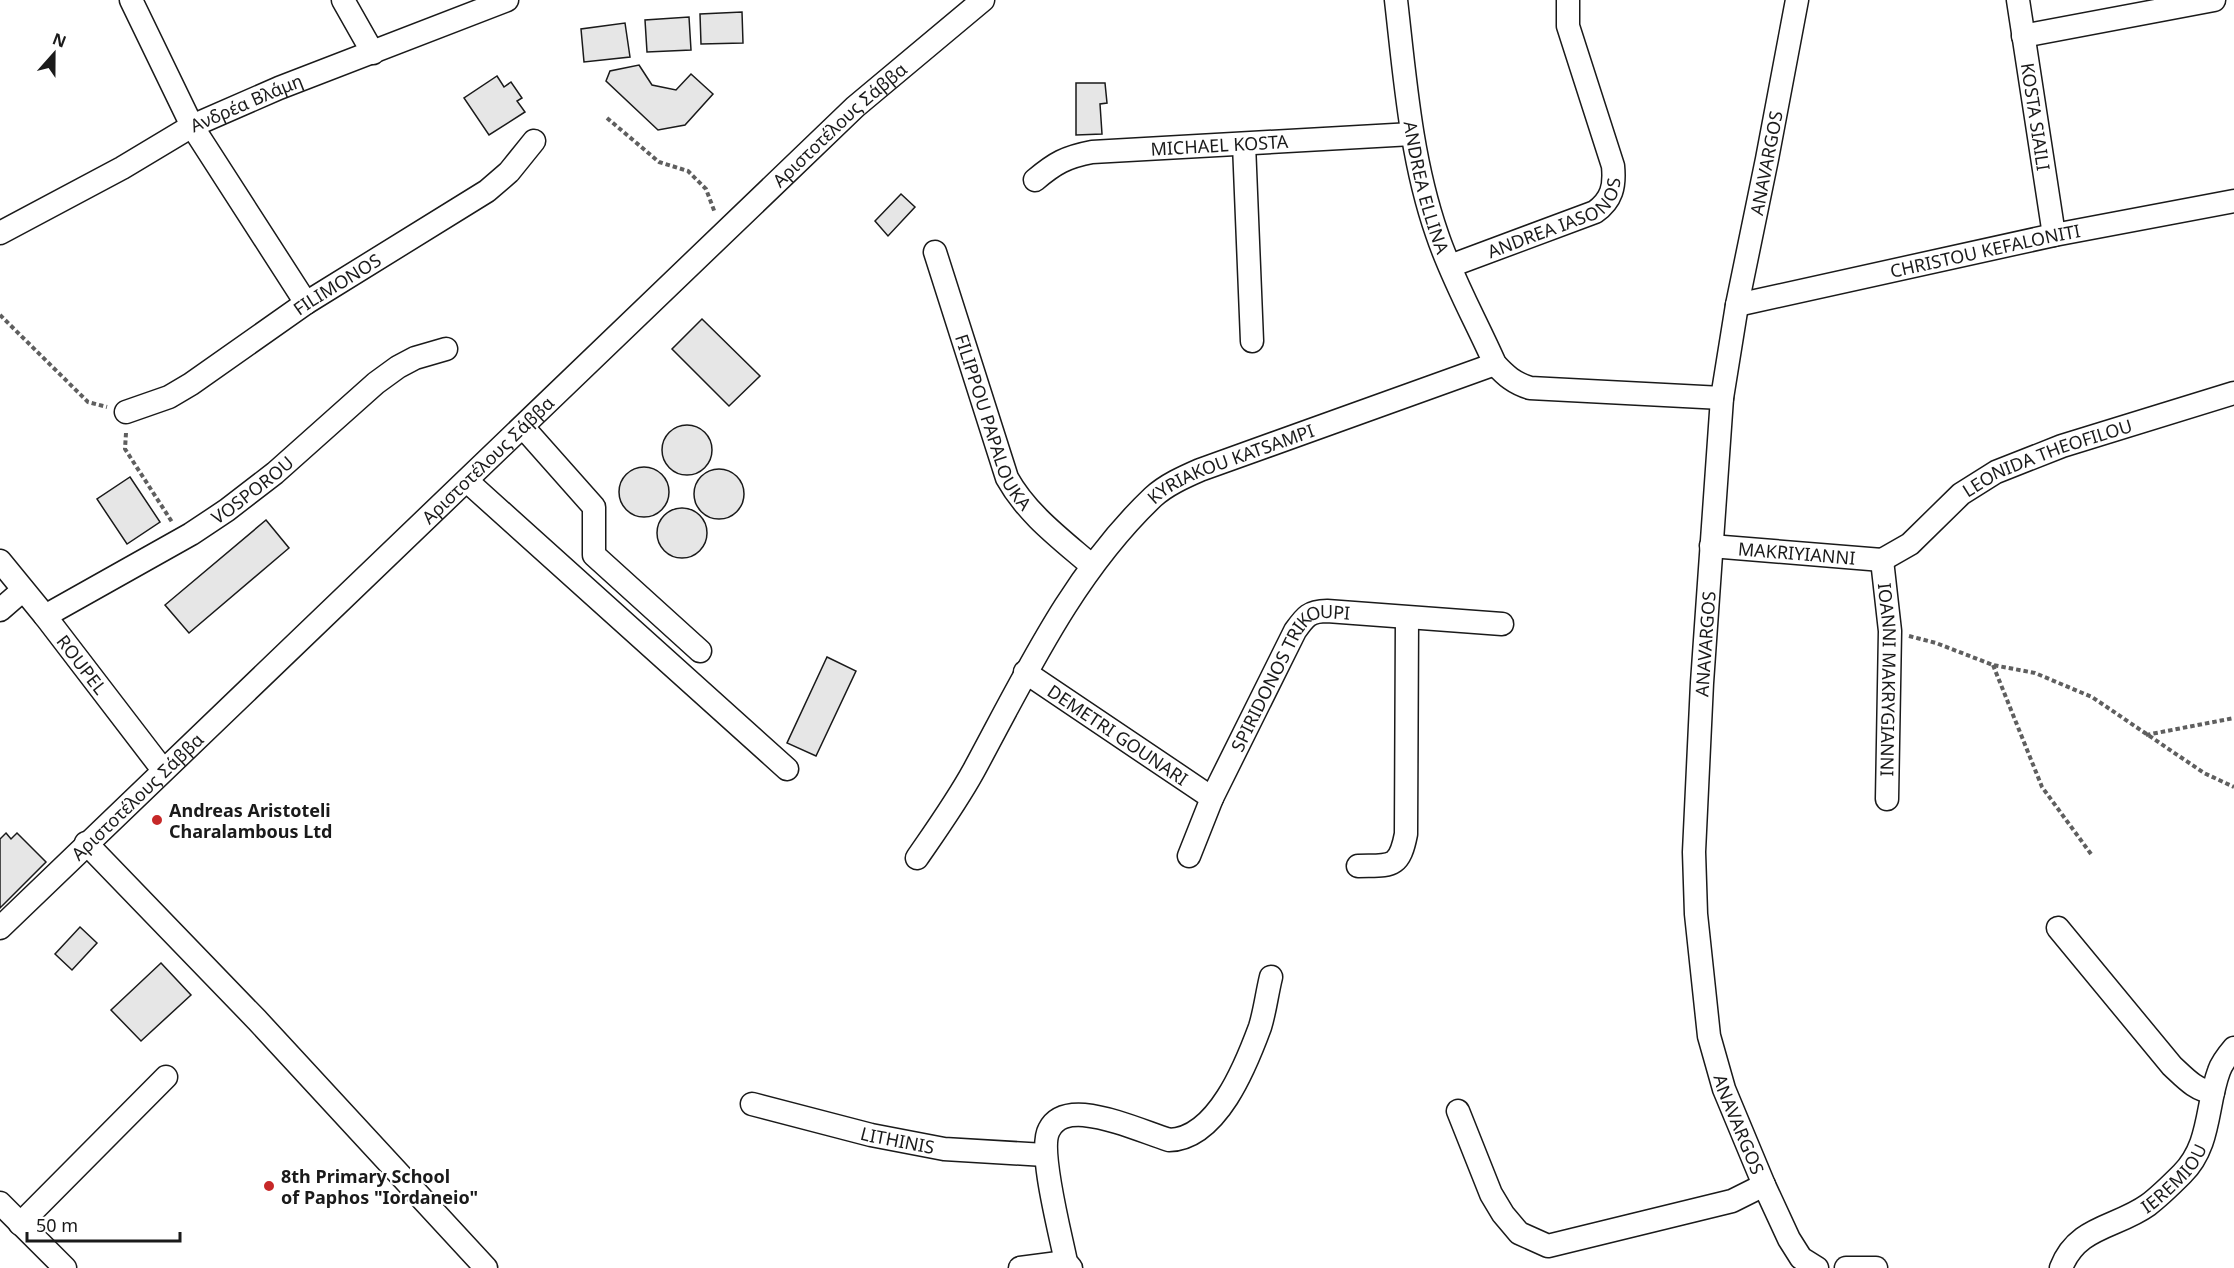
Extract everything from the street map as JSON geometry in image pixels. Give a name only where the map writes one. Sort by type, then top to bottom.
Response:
[{"type":"street","points":[[131,0],[192,126],[306,303]]},
{"type":"street","points":[[343,0],[373,53]]},
{"type":"street","name":"Ανδρέα Βλάμη","points":[[0,233],[122,168],[192,126],[279,88],[507,0]]},
{"type":"street","name":"ANDREA ELLINA","points":[[1396,0],[1412,134],[1430,212],[1450,266],[1495,364]]},
{"type":"street","name":"ANDREA IASONOS","points":[[1450,266],[1595,212],[1604,206],[1611,195],[1614,181],[1613,166],[1568,26],[1568,0]]},
{"type":"street","name":"ANAVARGOS","points":[[1797,0],[1737,305],[1722,398],[1701,694],[1695,852],[1696,914],[1710,1036],[1724,1089],[1789,1239],[1801,1258],[1816,1268]]},
{"type":"street","name":"KOSTA SIAILI","points":[[2018,0],[2054,235]]},
{"type":"street","points":[[2023,36],[2214,0]]},
{"type":"street","name":"Αριστοτέλους Σάββα","points":[[0,928],[855,107],[976,2]]},
{"type":"street","name":"MICHAEL KOSTA","points":[[1035,180],[1054,164],[1070,156],[1081,154],[1412,134]]},
{"type":"street","name":"FILIMONOS","points":[[126,412],[169,397],[191,384],[306,303],[487,191],[509,172],[534,141]]},
{"type":"street","points":[[1244,144],[1252,340]]},
{"type":"street","name":"CHRISTOU KEFALONITI","points":[[1737,305],[2054,235],[2234,201]]},
{"type":"street","name":"FILIPPOU PAPALOUKA","points":[[935,252],[1007,478],[1014,491],[1029,508],[1091,565]]},
{"type":"street","name":"VOSPOROU","points":[[45,616],[183,538],[227,510],[275,473],[376,383],[415,358],[446,349]]},
{"type":"street","points":[[1495,364],[1516,384],[1530,388],[1722,398]]},
{"type":"street","name":"KYRIAKOU KATSAMPI","points":[[917,858],[973,772],[1025,672],[1091,565],[1154,496],[1178,480],[1211,466],[1495,364]]},
{"type":"street","name":"LEONIDA THEOFILOU","points":[[1882,560],[1910,544],[1961,494],[1996,472],[2062,446],[2234,393]]},
{"type":"street","points":[[523,427],[594,507],[594,555],[700,651]]},
{"type":"street","points":[[467,481],[787,769]]},
{"type":"street","name":"MAKRIYIANNI","points":[[1711,546],[1882,560]]},
{"type":"street","name":"IOANNI MAKRYGIANNI","points":[[1882,560],[1890,631],[1887,799]]},
{"type":"street","name":"ROUPEL","points":[[0,561],[163,770]]},
{"type":"street","points":[[0,610],[22,590]]},
{"type":"street","name":"SPIRIDONOS TRIKOUPI","points":[[1189,856],[1212,798],[1294,631],[1304,619],[1315,611],[1321,611],[1502,624]]},
{"type":"street","points":[[1358,866],[1387,865],[1396,862],[1403,849],[1406,834],[1407,618]]},
{"type":"street","name":"DEMETRI GOUNARI","points":[[1025,672],[1212,798]]},
{"type":"street","points":[[86,843],[257,1020],[486,1268]]},
{"type":"street","points":[[2058,928],[2172,1066],[2204,1091],[2213,1092]]},
{"type":"street","points":[[1020,1268],[1068,1265],[1045,1155],[1048,1131],[1061,1117],[1073,1115],[1104,1119],[1169,1140],[1185,1137],[1201,1128],[1233,1089],[1248,1058],[1260,1025],[1271,977]]},
{"type":"street","name":"IEREMIOU","points":[[2061,1268],[2072,1248],[2086,1235],[2149,1205],[2183,1173],[2201,1148],[2219,1070],[2234,1048]]},
{"type":"street","points":[[20,1224],[166,1077]]},
{"type":"street","name":"LITHINIS","points":[[752,1104],[871,1135],[944,1149],[1045,1155]]},
{"type":"street","points":[[1458,1111],[1491,1194],[1503,1214],[1519,1233],[1548,1246],[1732,1201],[1764,1185]]},
{"type":"street","points":[[0,1203],[65,1268]]},
{"type":"street","points":[[1846,1268],[1876,1268]]},
{"type":"path","points":[[608,118],[659,162],[688,171],[706,189],[722,234]]},
{"type":"path","points":[[0,315],[88,402],[126,412],[125,449],[183,538]]},
{"type":"path","points":[[1890,631],[1936,643],[1993,664],[2035,673],[2092,698],[2204,773],[2234,787]]},
{"type":"path","points":[[1993,664],[2042,788],[2091,854]]},
{"type":"path","points":[[2146,735],[2234,718]]},
{"type":"building","points":[[742,12],[743,43],[701,44],[700,14]]},
{"type":"building","points":[[689,17],[691,50],[647,52],[645,20]]},
{"type":"building","points":[[625,23],[630,57],[584,62],[581,29]]},
{"type":"building","points":[[639,65],[652,85],[676,90],[691,74],[713,94],[685,125],[658,130],[606,81],[610,71]]},
{"type":"building","points":[[497,76],[504,87],[511,82],[522,98],[517,101],[525,112],[489,135],[464,98]]},
{"type":"building","points":[[1076,83],[1105,83],[1107,103],[1100,104],[1102,134],[1076,135]]},
{"type":"building","points":[[901,194],[915,207],[888,236],[875,221]]},
{"type":"building","points":[[702,319],[760,376],[729,406],[672,349]]},
{"type":"building","points":[[682,425],[692,425],[705,432],[712,445],[712,455],[705,468],[692,475],[682,475],[673,471],[666,464],[662,455],[662,445],[666,436],[673,429]]},
{"type":"building","points":[[639,467],[649,467],[662,474],[669,487],[669,497],[662,510],[649,517],[639,517],[630,513],[623,506],[619,497],[619,487],[623,478],[630,471]]},
{"type":"building","points":[[714,469],[724,469],[737,476],[744,489],[744,499],[737,512],[724,519],[714,519],[705,515],[698,508],[694,499],[694,489],[698,480],[705,473]]},
{"type":"building","points":[[130,477],[160,522],[127,544],[97,499]]},
{"type":"building","points":[[677,508],[687,508],[700,515],[707,528],[707,538],[700,551],[687,558],[677,558],[668,554],[661,547],[657,538],[657,528],[661,519],[668,512]]},
{"type":"building","points":[[266,520],[289,548],[189,633],[165,605]]},
{"type":"building","points":[[827,657],[856,671],[816,756],[787,743]]},
{"type":"building","points":[[6,833],[11,839],[17,833],[46,862],[0,908],[0,839]]},
{"type":"building","points":[[80,927],[97,943],[72,970],[55,954]]},
{"type":"building","points":[[161,963],[191,995],[141,1041],[111,1010]]},
{"type":"place","name":"Andreas Aristoteli Charalambous Ltd","points":[[157,820]]},
{"type":"place","name":"8th Primary School of Paphos \"Iordaneio\"","points":[[269,1186]]}]
